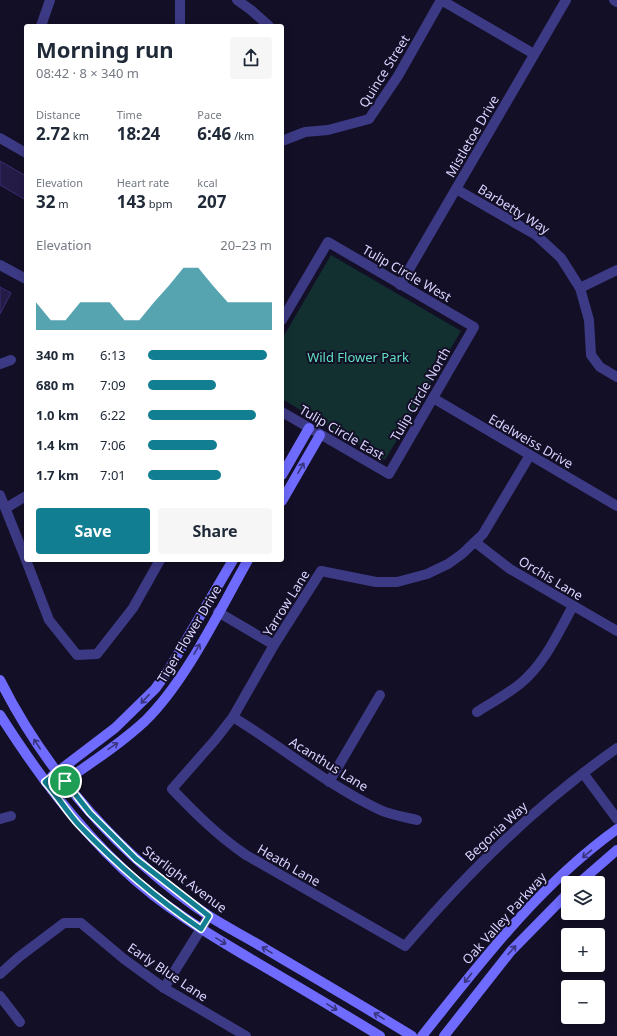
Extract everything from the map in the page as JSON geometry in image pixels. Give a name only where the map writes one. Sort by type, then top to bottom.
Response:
[{"type":"street","points":[[42,24],[50,0]]},
{"type":"street","points":[[180,0],[180,24]]},
{"type":"street","points":[[237,0],[267,24]]},
{"type":"street","points":[[441,0],[534,54]]},
{"type":"street","name":"Quince Street","points":[[284,140],[305,132],[328,130],[369,119],[398,76],[441,0]]},
{"type":"street","name":"Mistletoe Drive","points":[[400,285],[566,0]]},
{"type":"street","points":[[0,138],[24,152]]},
{"type":"street","name":"Barbetty Way","points":[[456,188],[536,235],[561,258],[580,288],[589,320],[591,355],[600,367],[617,377]]},
{"type":"street","name":"Tulip Circle West","points":[[284,313],[328,242],[474,327]]},
{"type":"street","points":[[0,265],[24,278]]},
{"type":"street","points":[[580,288],[617,270]]},
{"type":"street","name":"Tulip Circle North","points":[[389,474],[474,327]]},
{"type":"street","points":[[0,364],[11,360]]},
{"type":"street","name":"Edelweiss Drive","points":[[433,398],[617,506]]},
{"type":"street","name":"Tulip Circle East","points":[[284,413],[389,474]]},
{"type":"street","points":[[284,472],[309,428]]},
{"type":"street","points":[[284,498],[320,435]]},
{"type":"street","name":"Yarrow Lane","points":[[172,788],[215,740],[232,717],[274,645],[321,571],[376,582],[397,582],[427,574],[448,564],[475,542],[489,525],[530,455]]},
{"type":"street","points":[[0,494],[24,555]]},
{"type":"street","points":[[6,508],[24,497]]},
{"type":"street","name":"Orchis Lane","points":[[475,542],[510,569],[617,631]]},
{"type":"street","points":[[27,562],[49,620],[76,655],[97,654],[133,608],[159,562]]},
{"type":"street","name":"Tiger Flower Drive","points":[[45,782],[114,728],[155,689],[168,670],[232,562]]},
{"type":"street","name":"Tiger Flower Drive","points":[[52,790],[119,742],[145,720],[167,695],[182,674],[247,562]]},
{"type":"street","points":[[477,712],[511,691],[531,673],[548,650],[573,606]]},
{"type":"street","points":[[218,612],[274,645]]},
{"type":"street","name":"Starlight Avenue","points":[[0,680],[12,705],[46,758],[90,813],[136,859],[209,916],[412,1036]]},
{"type":"street","points":[[329,782],[380,695]]},
{"type":"street","points":[[0,715],[33,767],[78,824],[125,871],[167,905],[201,929],[380,1036]]},
{"type":"street","name":"Acanthus Lane","points":[[232,717],[262,735],[309,770],[329,782],[380,810],[417,820]]},
{"type":"street","name":"Begonia Way","points":[[405,946],[477,866],[524,820],[583,772],[617,748]]},
{"type":"street","points":[[583,772],[617,819]]},
{"type":"street","name":"Heath Lane","points":[[172,788],[215,831],[246,855],[405,946]]},
{"type":"street","points":[[0,819],[11,816]]},
{"type":"street","name":"Oak Valley Parkway","points":[[422,1036],[482,959],[513,923],[561,875],[617,829]]},
{"type":"street","points":[[587,876],[617,850]]},
{"type":"street","name":"Oak Valley Parkway","points":[[444,1036],[511,951],[561,900]]},
{"type":"street","points":[[164,988],[209,916]]},
{"type":"street","name":"Early Blue Lane","points":[[0,974],[19,957],[64,923],[81,923],[124,959],[164,988],[246,1036]]},
{"type":"street","points":[[0,996],[20,1022]]},
{"type":"green space","name":"Wild Flower Park","points":[[331,255],[461,331],[385,460],[284,400],[284,336]]},
{"type":"building","points":[[0,161],[24,175],[24,199],[0,185]]},
{"type":"building","points":[[0,287],[11,293],[0,314]]},
{"type":"route","points":[[58,772],[65,781],[90,813],[136,859],[209,916],[201,929],[184,918],[125,871],[78,824],[45,782],[58,772]]}]
